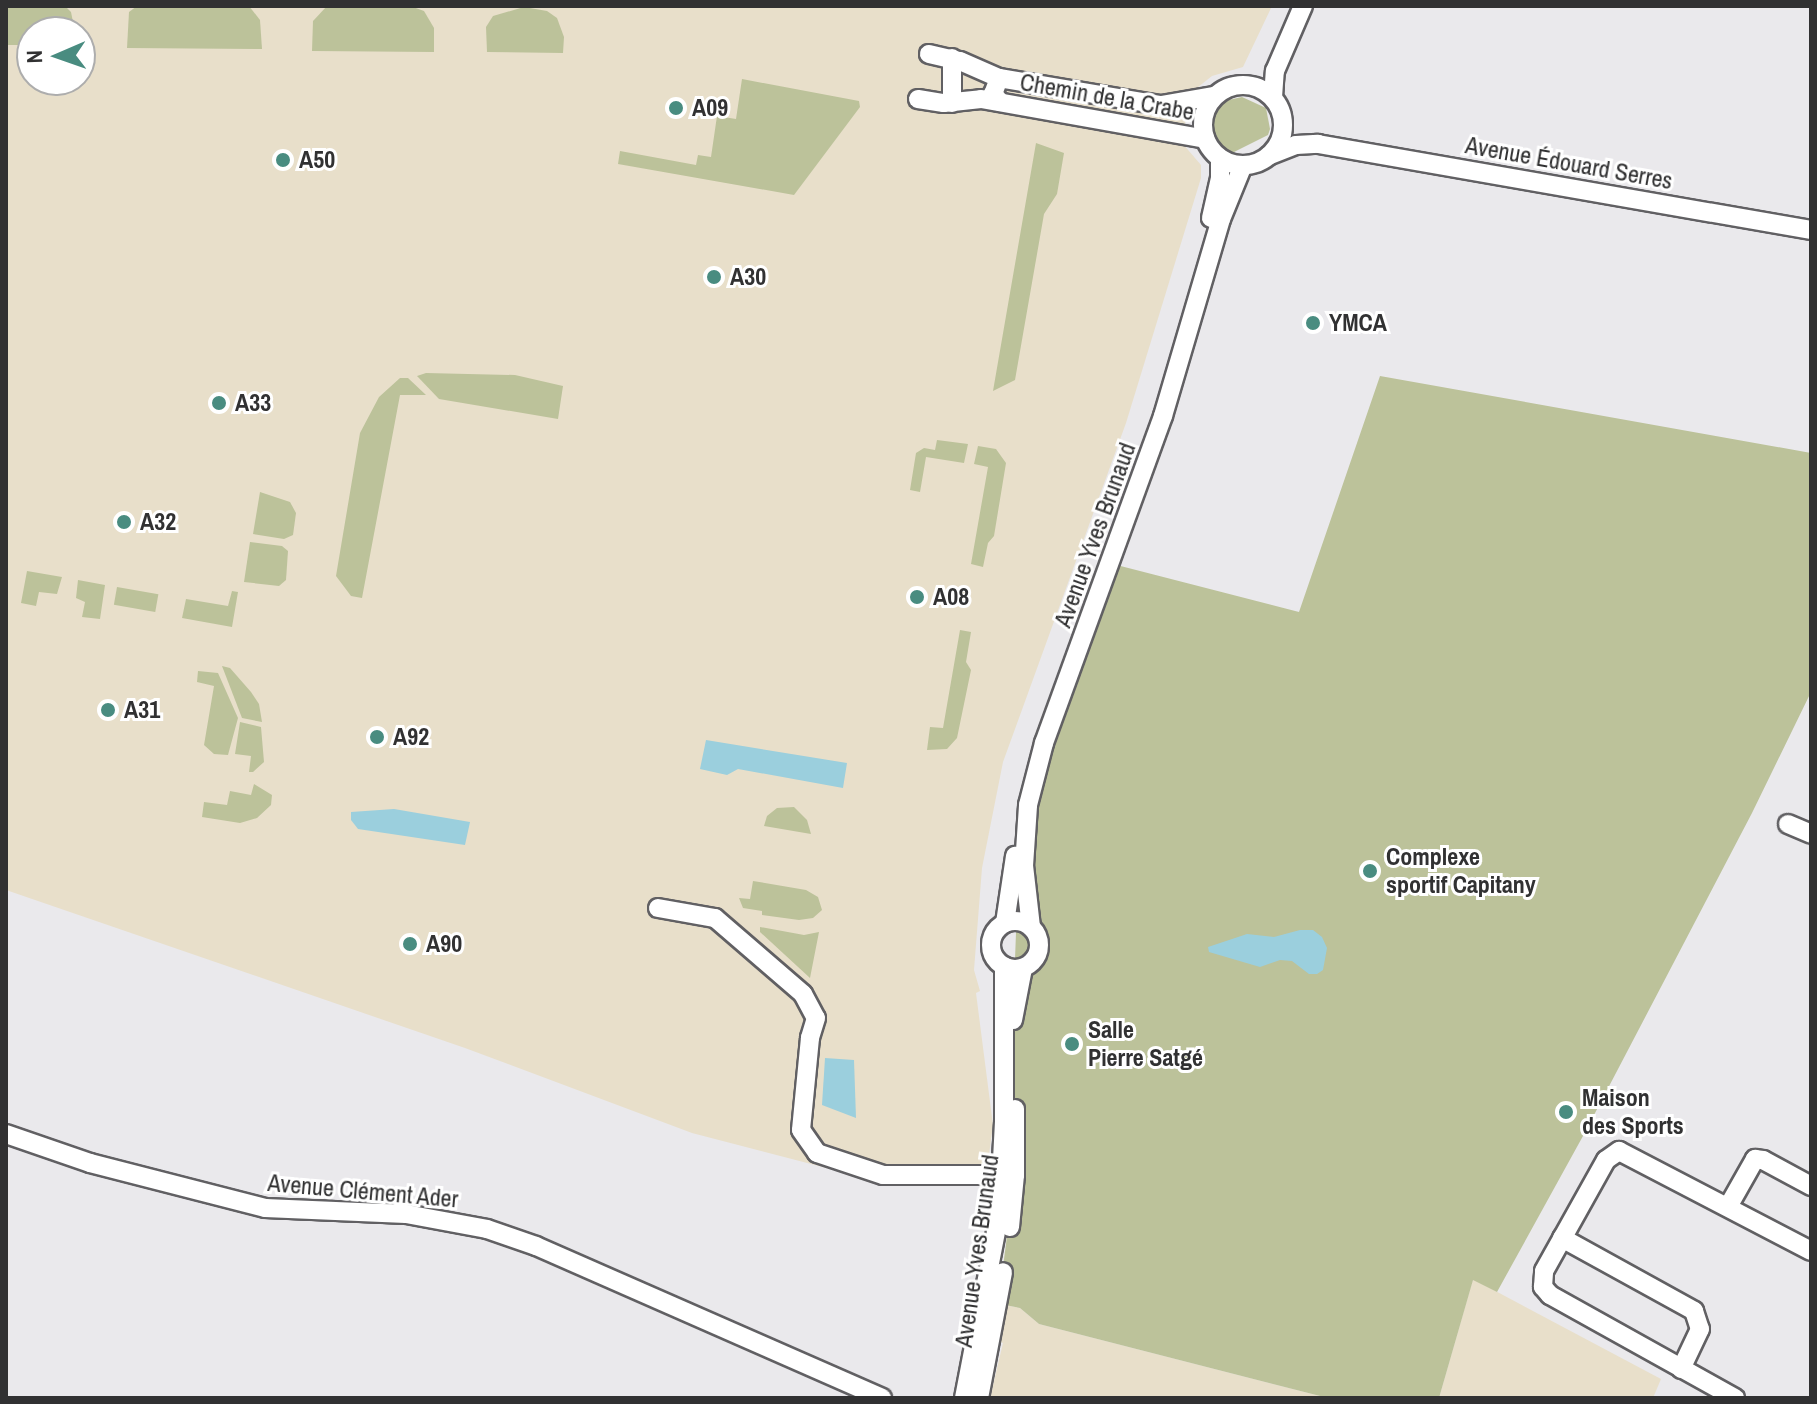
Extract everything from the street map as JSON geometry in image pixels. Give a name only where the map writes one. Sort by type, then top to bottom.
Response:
[{"type":"street","points":[[1283,48],[1258,74],[1214,96],[1203,119],[1205,139],[1220,158],[1243,165],[1270,155],[1278,144],[1282,117],[1271,87],[1283,48],[1303,6]]},
{"type":"street","name":"Chemin de la Crabe","points":[[929,54],[952,58],[992,75],[1161,105],[1214,96]]},
{"type":"street","points":[[952,58],[952,103]]},
{"type":"street","name":"Chemin de la Crabe","points":[[991,101],[992,75]]},
{"type":"street","points":[[1238,84],[1262,89],[1273,97]]},
{"type":"street","name":"Chemin de la Crabe","points":[[918,99],[952,103],[991,101],[1188,133],[1205,139]]},
{"type":"street","name":"Avenue Édouard Serres","points":[[1282,117],[1318,144]]},
{"type":"street","name":"Avenue Édouard Serres","points":[[1270,155],[1296,145],[1318,144],[1811,230]]},
{"type":"street","name":"Avenue Yves Brunaud","points":[[1005,923],[1012,887],[1018,810],[1033,746],[1133,473],[1179,334],[1220,178],[1220,158]]},
{"type":"street","name":"Avenue Yves Brunaud","points":[[1031,927],[1024,866],[1027,820],[1044,743],[1163,416],[1221,219],[1243,165]]},
{"type":"street","points":[[1788,824],[1811,834]]},
{"type":"street","points":[[658,908],[715,918],[803,994],[816,1018],[810,1038],[801,1130],[817,1153],[883,1175],[1008,1175]]},
{"type":"street","points":[[1020,921],[1031,927],[1039,948],[1034,960],[1023,968],[1004,966],[997,961],[991,946],[995,931],[1005,923],[1020,921]]},
{"type":"street","name":"Avenue Yves Brunaud","points":[[964,1398],[1008,1175],[1004,966]]},
{"type":"street","name":"Avenue Yves Brunaud","points":[[979,1398],[1006,1251],[1013,1012],[1023,968]]},
{"type":"street","name":"Avenue Clément Ader","points":[[6,1134],[90,1163],[265,1208],[420,1215],[487,1229],[536,1246],[882,1398]]},
{"type":"street","points":[[1735,1398],[1547,1292],[1542,1277],[1562,1238],[1606,1160],[1616,1151],[1628,1153],[1811,1251]]},
{"type":"street","points":[[1729,1205],[1755,1159],[1763,1160],[1811,1186]]},
{"type":"street","points":[[1562,1238],[1694,1311],[1700,1323],[1699,1336],[1681,1369]]},
{"type":"shaded area","points":[[6,6],[1272,6],[1243,67],[1212,76],[1188,95],[1183,144],[1201,165],[1201,178],[1126,423],[1003,762],[982,868],[974,970],[980,991],[976,993],[993,1125],[986,1177],[888,1184],[692,1133],[465,1048],[6,890]]},
{"type":"shaded area","points":[[1473,1279],[1661,1379],[1653,1398],[1439,1398]]},
{"type":"shaded area","points":[[1005,1305],[1020,1308],[1039,1324],[1328,1398],[990,1398],[1003,1343],[998,1341]]},
{"type":"green space","points":[[6,6],[65,6],[71,12],[72,16],[16,16],[16,45],[6,45]]},
{"type":"green space","points":[[137,6],[249,6],[260,20],[262,49],[127,48],[129,12]]},
{"type":"green space","points":[[327,6],[413,7],[424,11],[434,28],[434,52],[312,51],[313,21]]},
{"type":"green space","points":[[524,7],[547,11],[557,18],[564,37],[563,53],[487,52],[486,27],[493,16]]},
{"type":"green space","points":[[742,79],[859,101],[860,107],[794,195],[618,164],[620,151],[696,165],[698,155],[711,157],[717,116],[736,119]]},
{"type":"green space","points":[[1242,97],[1266,108],[1270,129],[1268,135],[1232,153],[1212,139],[1209,115],[1215,103]]},
{"type":"green space","points":[[1036,143],[1064,153],[1057,194],[1044,214],[1015,380],[993,391]]},
{"type":"green space","points":[[426,373],[515,375],[563,386],[558,419],[439,399],[417,376]]},
{"type":"green space","name":"Complexe sportif Capitany","points":[[1380,376],[1811,453],[1811,692],[1752,813],[1583,1136],[1497,1292],[1473,1280],[1439,1398],[1328,1398],[1039,1324],[1020,1308],[1005,1305],[1001,1282],[1015,1175],[1013,1012],[1019,853],[1105,562],[1299,612]]},
{"type":"green space","points":[[400,378],[408,378],[426,395],[400,395],[362,598],[351,596],[336,576],[360,433],[379,397]]},
{"type":"green space","points":[[937,440],[968,444],[964,463],[926,457],[920,492],[910,490],[916,453],[924,448],[935,450]]},
{"type":"green space","points":[[978,446],[996,449],[1006,463],[994,536],[988,543],[983,567],[971,564],[988,467],[974,464]]},
{"type":"green space","points":[[260,492],[290,502],[296,513],[293,535],[284,539],[253,534]]},
{"type":"green space","points":[[250,542],[282,546],[288,551],[286,580],[279,586],[244,582]]},
{"type":"green space","points":[[27,571],[62,577],[57,594],[39,592],[36,606],[21,603]]},
{"type":"green space","points":[[78,580],[105,585],[100,619],[82,617],[85,602],[76,598]]},
{"type":"green space","points":[[117,587],[158,594],[155,612],[114,605]]},
{"type":"green space","points":[[232,591],[238,592],[232,627],[182,618],[186,599],[228,606]]},
{"type":"green space","points":[[960,630],[971,632],[966,662],[971,670],[957,738],[947,749],[927,750],[930,727],[943,728]]},
{"type":"green space","points":[[222,666],[230,668],[251,692],[259,704],[262,722],[242,718]]},
{"type":"green space","points":[[198,671],[218,673],[238,718],[228,755],[214,754],[204,745],[214,686],[197,682]]},
{"type":"green space","points":[[240,722],[261,727],[264,762],[253,772],[249,772],[251,756],[235,754]]},
{"type":"green space","points":[[254,784],[272,795],[271,805],[257,818],[240,823],[202,817],[204,802],[227,805],[230,791],[251,795]]},
{"type":"green space","points":[[794,807],[807,820],[811,834],[764,826],[767,816],[777,808]]},
{"type":"green space","points":[[753,881],[806,890],[818,897],[822,910],[813,918],[799,920],[762,915],[762,911],[743,908],[739,898],[750,899]]},
{"type":"green space","points":[[760,927],[804,935],[819,932],[810,978],[760,932]]},
{"type":"water","points":[[706,740],[847,763],[843,788],[738,769],[727,775],[700,769]]},
{"type":"water","points":[[394,809],[470,822],[465,845],[358,829],[351,820],[351,812]]},
{"type":"water","points":[[1313,930],[1322,937],[1327,948],[1323,970],[1317,974],[1309,974],[1292,961],[1280,960],[1260,967],[1209,952],[1208,947],[1247,934],[1274,937]]},
{"type":"water","points":[[825,1058],[854,1060],[856,1118],[822,1105]]},
{"type":"place","name":"A09","points":[[676,108]]},
{"type":"place","name":"A50","points":[[283,160]]},
{"type":"place","name":"A30","points":[[714,277]]},
{"type":"place","name":"YMCA","points":[[1313,323]]},
{"type":"place","name":"A33","points":[[219,403]]},
{"type":"place","name":"A32","points":[[124,522]]},
{"type":"place","name":"A08","points":[[917,597]]},
{"type":"place","name":"A31","points":[[108,710]]},
{"type":"place","name":"A92","points":[[377,737]]},
{"type":"place","name":"Complexe sportif Capitany","points":[[1370,871]]},
{"type":"place","name":"A90","points":[[410,944]]},
{"type":"place","name":"Salle Pierre Satgé","points":[[1072,1044]]},
{"type":"place","name":"Maison des Sports","points":[[1566,1112]]}]
